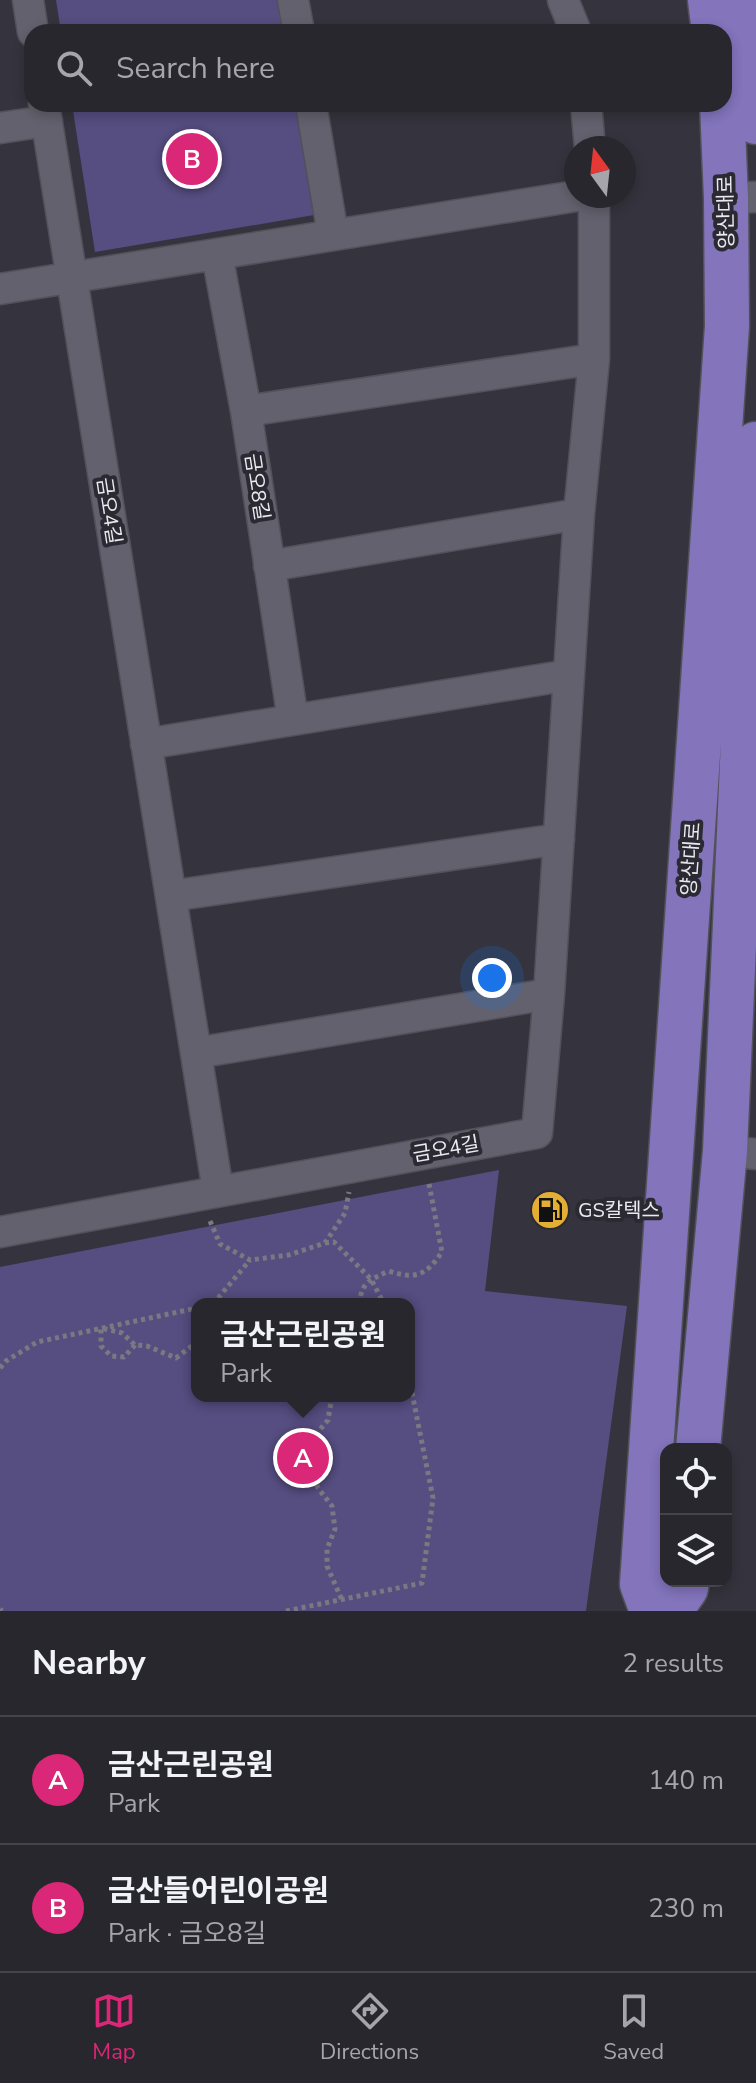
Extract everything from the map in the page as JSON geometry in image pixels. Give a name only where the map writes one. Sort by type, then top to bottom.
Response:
[{"type":"main road","points":[[710,0],[713,24]]},
{"type":"main road","points":[[744,0],[756,122]]},
{"type":"main road","name":"양산대로","points":[[652,1611],[642,1584],[727,326],[741,197],[724,112]]},
{"type":"main road","points":[[699,1443],[741,1152],[756,444]]},
{"type":"main road","points":[[670,1611],[686,1587]]},
{"type":"street","points":[[28,0],[32,24]]},
{"type":"street","points":[[293,0],[298,24]]},
{"type":"street","points":[[563,0],[571,24]]},
{"type":"street","points":[[0,128],[46,112],[72,277]]},
{"type":"street","points":[[312,112],[333,235]]},
{"type":"street","points":[[587,112],[589,136]]},
{"type":"street","points":[[0,289],[564,198]]},
{"type":"street","name":"금오4길","points":[[0,1232],[537,1133],[549,994],[579,514],[594,359],[594,208]]},
{"type":"street","name":"금오8길","points":[[217,254],[246,411],[293,720]]},
{"type":"street","name":"금오4길","points":[[72,277],[218,1191]]},
{"type":"street","points":[[246,411],[594,359]]},
{"type":"street","points":[[269,566],[579,514]]},
{"type":"street","points":[[146,744],[569,675]]},
{"type":"street","points":[[171,896],[559,839]]},
{"type":"street","points":[[196,1053],[549,994]]},
{"type":"path","points":[[360,1298],[360,1292],[371,1279],[389,1271],[407,1277],[430,1269],[442,1252],[429,1184]]},
{"type":"path","points":[[325,1243],[345,1213],[350,1187]]},
{"type":"path","points":[[210,1221],[220,1244],[250,1260],[289,1255],[334,1242],[371,1279],[381,1298]]},
{"type":"path","points":[[218,1298],[250,1260]]},
{"type":"path","points":[[0,1368],[37,1342],[191,1309]]},
{"type":"path","points":[[101,1328],[101,1346],[111,1356],[124,1357],[135,1345]]},
{"type":"path","points":[[101,1328],[122,1333],[135,1345],[147,1346],[176,1358],[191,1347]]},
{"type":"path","points":[[331,1402],[328,1420],[313,1438],[309,1463],[318,1488],[332,1506],[335,1529],[327,1549],[327,1566],[342,1600]]},
{"type":"path","points":[[286,1611],[422,1583],[433,1498],[414,1402]]},
{"type":"shaded area","points":[[56,0],[277,0],[282,24],[60,24]]},
{"type":"shaded area","points":[[73,112],[296,112],[314,215],[95,252]]},
{"type":"shaded area","points":[[499,1170],[485,1291],[627,1306],[586,1611],[0,1611],[0,1267]]},
{"type":"place","name":"금산들어린이공원","points":[[192,159]]},
{"type":"place","name":"GS칼텍스","points":[[550,1210]]},
{"type":"place","name":"금산근린공원","points":[[303,1458]]}]
